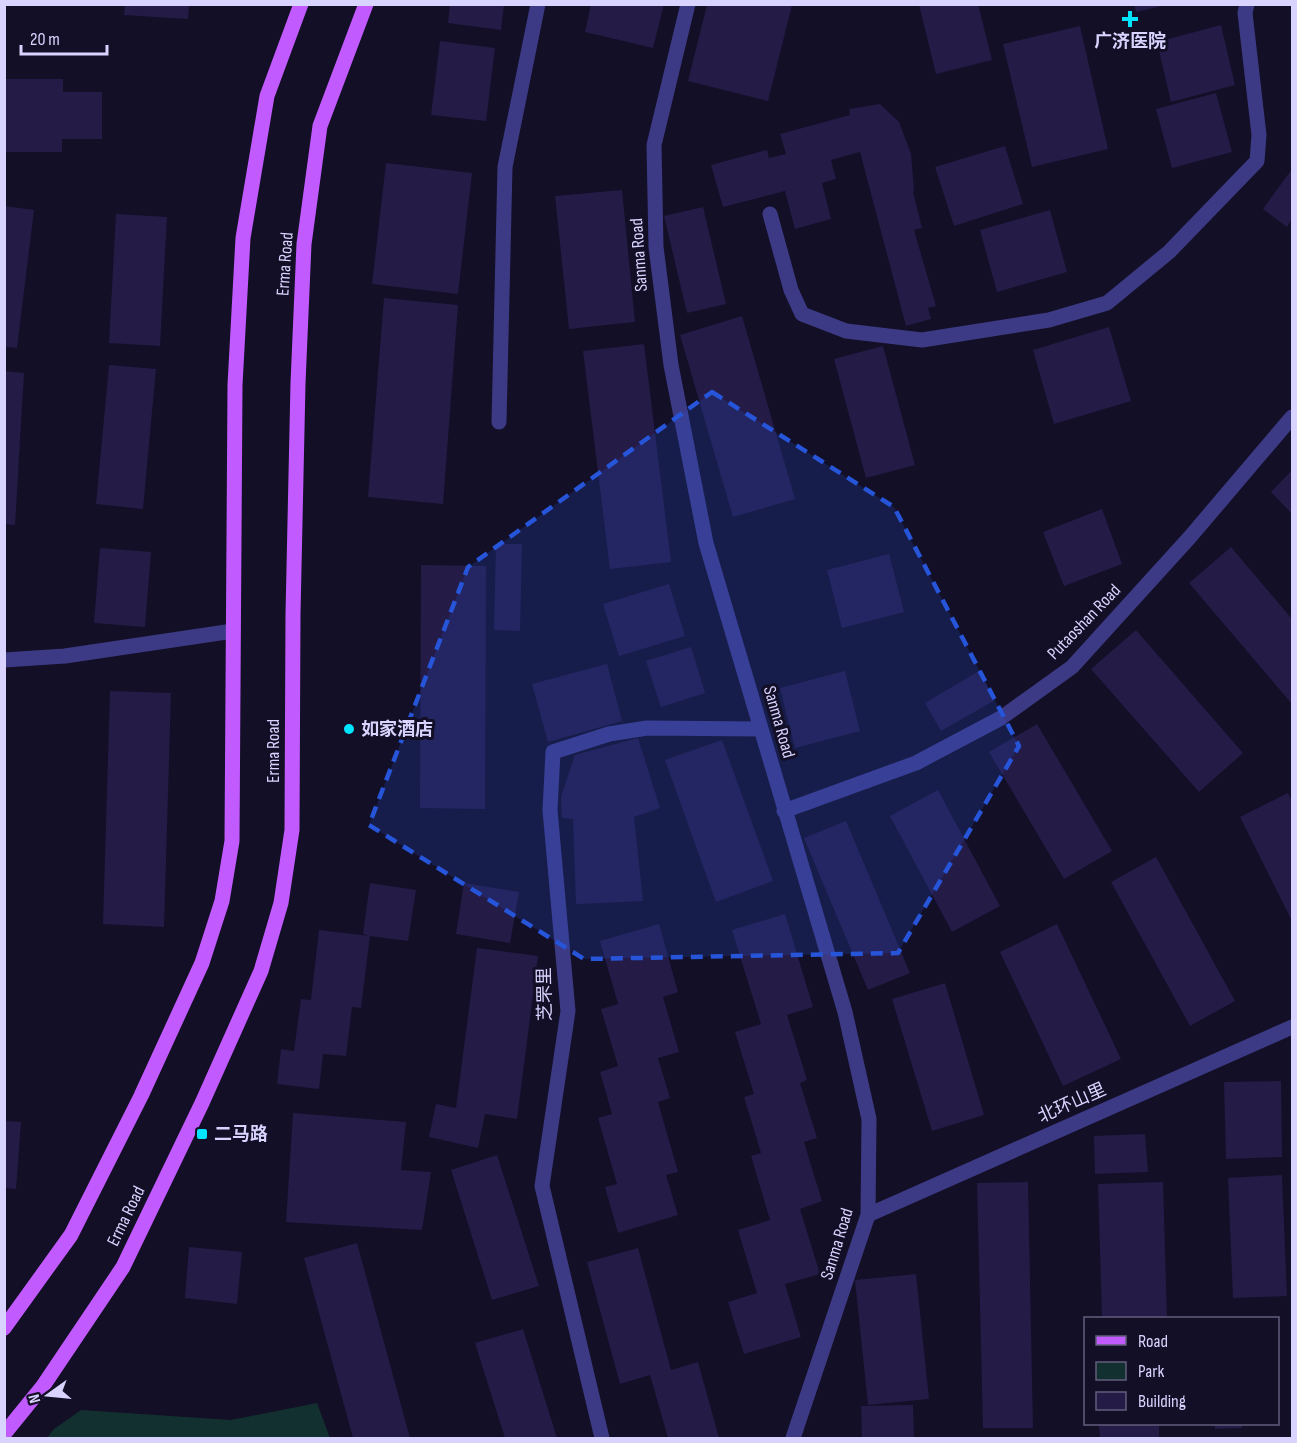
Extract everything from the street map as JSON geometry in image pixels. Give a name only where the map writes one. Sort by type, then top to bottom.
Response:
[{"type":"main road","points":[[4,1328],[71,1235],[141,1096],[202,963],[222,901],[232,841],[235,385],[243,238],[267,96],[301,4]]},
{"type":"main road","name":"Erma Road","points":[[4,1434],[43,1386],[123,1267],[202,1103],[261,971],[281,903],[292,830],[296,487],[304,244],[320,126],[366,4]]},
{"type":"street","points":[[499,422],[505,167],[538,4]]},
{"type":"street","name":"Sanma Road","points":[[688,4],[654,145],[656,247],[671,365],[705,543],[845,1012],[869,1119],[868,1215],[793,1438]]},
{"type":"street","points":[[770,214],[791,290],[802,314],[846,332],[922,340],[1049,320],[1107,303],[1169,252],[1257,161],[1259,135],[1245,13],[1246,4]]},
{"type":"street","name":"Putaoshan Road","points":[[784,811],[916,763],[1001,718],[1072,667],[1190,537],[1293,417]]},
{"type":"street","points":[[4,660],[65,656],[233,631]]},
{"type":"street","name":"芝罘里","points":[[602,1438],[542,1186],[568,1011],[550,810],[553,752],[609,734],[647,728],[761,729]]},
{"type":"street","name":"北环山里","points":[[868,1215],[1293,1026]]},
{"type":"highlighted area","points":[[712,392],[894,507],[1019,746],[898,953],[584,959],[369,825],[468,567]]},
{"type":"green space","points":[[317,1403],[330,1438],[47,1438],[54,1429],[81,1410],[231,1420]]},
{"type":"building","points":[[125,4],[189,4],[188,19],[124,15]]},
{"type":"building","points":[[450,4],[504,5],[501,30],[448,23]]},
{"type":"building","points":[[591,4],[664,4],[653,48],[585,32]]},
{"type":"building","points":[[978,4],[992,60],[936,74],[919,5]]},
{"type":"building","points":[[1134,4],[1166,4],[1166,5],[1136,12]]},
{"type":"building","points":[[707,5],[792,5],[768,101],[688,81]]},
{"type":"building","points":[[1221,25],[1235,85],[1171,102],[1157,42]]},
{"type":"building","points":[[1080,26],[1108,149],[1032,167],[1003,44]]},
{"type":"building","points":[[440,41],[495,48],[486,121],[431,115]]},
{"type":"building","points":[[4,79],[63,79],[63,92],[102,92],[102,139],[62,139],[62,152],[4,152]]},
{"type":"building","points":[[1216,93],[1232,152],[1172,168],[1156,109]]},
{"type":"building","points":[[880,104],[899,122],[911,154],[913,192],[922,228],[914,230],[936,306],[928,308],[931,319],[906,326],[860,152],[831,160],[836,179],[822,183],[831,219],[795,229],[785,191],[723,207],[711,165],[767,150],[769,158],[786,154],[780,134],[850,115],[849,109]]},
{"type":"building","points":[[1005,146],[1023,204],[954,226],[935,167]]},
{"type":"building","points":[[386,163],[472,173],[458,294],[372,284]]},
{"type":"building","points":[[1292,169],[1292,219],[1287,227],[1263,209]]},
{"type":"building","points":[[622,190],[635,322],[569,329],[555,196]]},
{"type":"building","points":[[4,206],[34,210],[17,348],[4,347]]},
{"type":"building","points":[[703,207],[726,304],[687,313],[664,216]]},
{"type":"building","points":[[1050,210],[1067,272],[997,292],[980,230]]},
{"type":"building","points":[[116,214],[167,217],[160,346],[109,343]]},
{"type":"building","points":[[384,298],[458,305],[443,504],[368,497]]},
{"type":"building","points":[[742,316],[795,499],[733,517],[680,335]]},
{"type":"building","points":[[1109,327],[1131,401],[1054,424],[1033,350]]},
{"type":"building","points":[[644,344],[671,562],[610,569],[583,351]]},
{"type":"building","points":[[883,346],[915,465],[866,478],[834,359]]},
{"type":"building","points":[[109,365],[156,369],[143,509],[96,504]]},
{"type":"building","points":[[4,371],[24,373],[15,525],[4,524]]},
{"type":"building","points":[[1292,470],[1292,514],[1271,492]]},
{"type":"building","points":[[1102,509],[1122,564],[1064,586],[1043,532]]},
{"type":"building","points":[[496,544],[522,544],[520,631],[494,630]]},
{"type":"building","points":[[1231,547],[1292,619],[1292,704],[1189,583]]},
{"type":"building","points":[[100,548],[151,552],[145,627],[94,623]]},
{"type":"building","points":[[889,554],[904,612],[842,628],[827,570]]},
{"type":"building","points":[[421,565],[486,566],[485,809],[420,808]]},
{"type":"building","points":[[669,584],[685,636],[619,656],[603,604]]},
{"type":"building","points":[[1136,630],[1243,753],[1199,792],[1091,669]]},
{"type":"building","points":[[691,647],[705,693],[661,707],[646,661]]},
{"type":"building","points":[[607,664],[622,721],[548,742],[532,684]]},
{"type":"building","points":[[845,671],[860,731],[795,748],[780,688]]},
{"type":"building","points":[[979,671],[995,700],[941,731],[925,703]]},
{"type":"building","points":[[110,691],[171,693],[164,927],[103,924]]},
{"type":"building","points":[[1037,724],[1112,851],[1064,879],[989,752]]},
{"type":"building","points":[[638,738],[660,808],[634,817],[643,901],[576,904],[573,819],[562,818],[561,797],[575,755]]},
{"type":"building","points":[[722,740],[773,881],[716,902],[665,760]]},
{"type":"building","points":[[938,790],[1000,906],[952,932],[890,816]]},
{"type":"building","points":[[1288,793],[1292,802],[1292,921],[1240,817]]},
{"type":"building","points":[[846,821],[910,973],[868,990],[804,838]]},
{"type":"building","points":[[1156,857],[1235,1001],[1190,1026],[1111,882]]},
{"type":"building","points":[[370,883],[416,890],[408,941],[363,934]]},
{"type":"building","points":[[464,883],[519,892],[510,943],[456,934]]},
{"type":"building","points":[[785,914],[813,1007],[787,1015],[807,1080],[800,1083],[817,1138],[804,1142],[822,1201],[800,1209],[820,1274],[785,1284],[801,1337],[744,1354],[728,1302],[757,1293],[738,1230],[770,1220],[751,1156],[761,1153],[744,1097],[754,1094],[735,1032],[761,1024],[732,930]]},
{"type":"building","points":[[659,924],[678,992],[663,997],[679,1052],[658,1058],[670,1098],[658,1102],[678,1172],[666,1175],[678,1215],[618,1233],[605,1187],[617,1184],[598,1118],[612,1114],[600,1072],[618,1066],[601,1009],[618,1004],[600,941]]},
{"type":"building","points":[[1057,924],[1121,1059],[1063,1086],[1000,952]]},
{"type":"building","points":[[319,930],[370,936],[361,1008],[352,1007],[346,1056],[323,1054],[319,1089],[277,1084],[281,1049],[294,1051],[301,999],[311,1000]]},
{"type":"building","points":[[477,948],[538,956],[517,1119],[485,1114],[478,1148],[429,1137],[436,1104],[456,1108]]},
{"type":"building","points":[[945,983],[984,1115],[932,1131],[892,999]]},
{"type":"building","points":[[1281,1081],[1282,1157],[1226,1159],[1224,1082]]},
{"type":"building","points":[[293,1113],[406,1122],[401,1170],[431,1172],[422,1230],[286,1222]]},
{"type":"building","points":[[4,1121],[21,1122],[16,1189],[4,1188]]},
{"type":"building","points":[[1145,1134],[1148,1172],[1095,1174],[1094,1136]]},
{"type":"building","points":[[497,1155],[539,1286],[492,1300],[451,1170]]},
{"type":"building","points":[[1282,1175],[1287,1296],[1233,1298],[1228,1178]]},
{"type":"building","points":[[1028,1182],[1033,1428],[983,1428],[977,1183]]},
{"type":"building","points":[[1163,1182],[1167,1317],[1102,1317],[1098,1184]]},
{"type":"building","points":[[357,1243],[410,1438],[353,1438],[304,1258]]},
{"type":"building","points":[[189,1247],[242,1252],[237,1304],[185,1298]]},
{"type":"building","points":[[638,1248],[671,1370],[698,1362],[719,1438],[668,1438],[650,1375],[620,1384],[587,1262]]},
{"type":"building","points":[[916,1274],[929,1399],[868,1405],[855,1280]]},
{"type":"building","points":[[523,1329],[557,1438],[505,1438],[475,1343]]},
{"type":"building","points":[[913,1405],[914,1438],[862,1438],[861,1406]]},
{"type":"building","points":[[1099,1425],[1159,1425],[1159,1438],[1100,1438]]},
{"type":"building","points":[[1215,1425],[1242,1425],[1242,1428],[1215,1429]]},
{"type":"place","name":"广济医院","points":[[1130,19]]},
{"type":"place","name":"如家酒店","points":[[349,729]]},
{"type":"place","name":"二马路","points":[[202,1134]]}]
